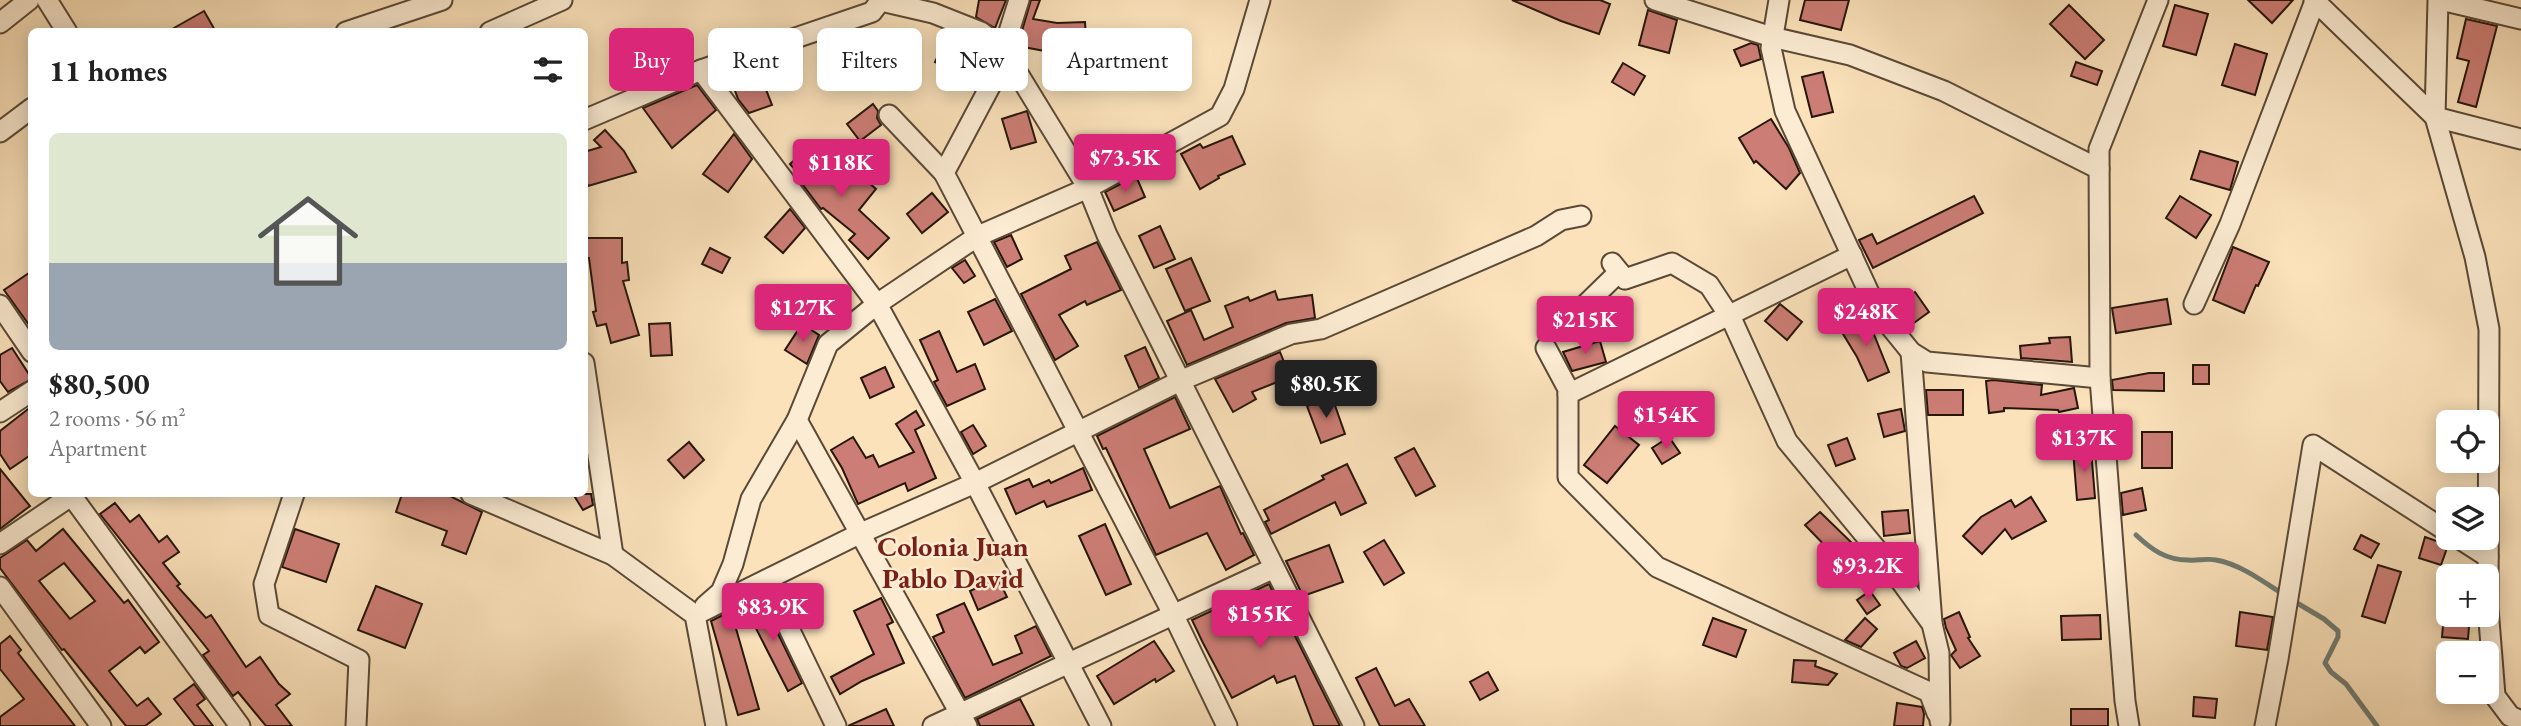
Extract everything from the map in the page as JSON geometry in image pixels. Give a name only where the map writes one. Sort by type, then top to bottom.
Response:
[{"type":"street","points":[[0,23],[29,0]]},
{"type":"street","points":[[47,0],[64,28]]},
{"type":"street","points":[[358,28],[442,0]]},
{"type":"street","points":[[499,28],[562,0]]},
{"type":"street","points":[[1009,28],[1018,0]]},
{"type":"street","points":[[695,615],[721,592],[733,565],[751,499],[797,420],[828,345],[877,304],[978,236],[1088,188],[1220,116],[1234,89],[1261,0]]},
{"type":"street","points":[[1655,0],[1772,37],[1850,55],[1944,91],[2099,169]]},
{"type":"street","points":[[1779,0],[1771,48],[1785,111],[1877,310],[1911,352],[1927,362],[2100,378]]},
{"type":"street","points":[[2129,726],[2100,378],[2099,149],[2158,0]]},
{"type":"street","points":[[2194,304],[2230,224],[2314,0],[2435,117],[2521,139]]},
{"type":"street","points":[[2521,19],[2469,3],[2440,0],[2435,117],[2475,257],[2489,330],[2487,608],[2495,696],[2510,716],[2521,721]]},
{"type":"street","points":[[588,118],[701,70],[872,12],[881,1],[933,13],[972,28]]},
{"type":"street","points":[[701,70],[877,304],[975,482],[1101,726]]},
{"type":"street","points":[[1028,90],[1088,188],[1107,235],[1354,726]]},
{"type":"street","points":[[944,173],[988,91]]},
{"type":"street","points":[[2,125],[28,110]]},
{"type":"street","points":[[889,115],[944,173],[1173,614],[1227,726]]},
{"type":"street","points":[[695,615],[1182,380],[1291,334],[1321,329],[1536,236],[1560,220],[1581,216]]},
{"type":"street","points":[[1568,394],[1852,255]]},
{"type":"street","points":[[1578,312],[1616,267],[1625,279],[1672,263],[1709,285],[1729,315],[1787,440],[1883,556],[1933,624]]},
{"type":"street","points":[[0,305],[28,340]]},
{"type":"street","points":[[1546,348],[1568,389],[1568,477],[1657,567],[1929,691],[1941,723]]},
{"type":"street","points":[[1911,352],[1933,624],[1939,653],[1941,723]]},
{"type":"street","points":[[588,389],[614,555]]},
{"type":"street","points":[[0,412],[28,394]]},
{"type":"street","points":[[797,420],[963,720]]},
{"type":"street","points":[[2265,726],[2312,445],[2436,524]]},
{"type":"street","points":[[0,544],[69,497]]},
{"type":"street","points":[[75,497],[240,726]]},
{"type":"street","points":[[293,497],[264,583],[269,615],[359,660],[356,726]]},
{"type":"street","points":[[478,497],[614,555],[695,615],[716,726]]},
{"type":"street","points":[[2477,550],[2488,557]]},
{"type":"street","points":[[933,726],[963,720],[1069,663],[1274,568]]},
{"type":"street","points":[[766,581],[836,726]]},
{"type":"street","points":[[0,587],[101,726]]},
{"type":"building","points":[[979,0],[1006,0],[995,28],[976,17]]},
{"type":"building","points":[[1031,0],[1040,0],[1033,19],[1057,23],[1085,22],[1085,28],[1042,28],[1042,50],[1028,48],[1028,28],[1023,28]]},
{"type":"building","points":[[1512,0],[1600,0],[1610,4],[1599,34]]},
{"type":"building","points":[[1805,0],[1849,0],[1841,30],[1800,20]]},
{"type":"building","points":[[2248,0],[2293,0],[2272,23]]},
{"type":"building","points":[[2069,5],[2104,40],[2085,59],[2050,24]]},
{"type":"building","points":[[2175,5],[2208,14],[2196,55],[2163,46]]},
{"type":"building","points":[[1648,10],[1677,20],[1669,53],[1639,45]]},
{"type":"building","points":[[204,11],[214,28],[174,28]]},
{"type":"building","points":[[2466,19],[2497,26],[2476,107],[2458,102],[2469,61],[2457,58]]},
{"type":"building","points":[[1751,43],[1758,45],[1761,59],[1741,66],[1734,50]]},
{"type":"building","points":[[2235,44],[2267,54],[2255,95],[2222,85]]},
{"type":"building","points":[[2076,62],[2102,71],[2097,85],[2071,76]]},
{"type":"building","points":[[1623,63],[1645,76],[1634,95],[1612,82]]},
{"type":"building","points":[[1823,72],[1833,112],[1812,117],[1802,77]]},
{"type":"building","points":[[697,85],[716,110],[672,148],[643,108],[683,91],[694,91],[694,86]]},
{"type":"building","points":[[735,91],[767,91],[772,105],[749,113]]},
{"type":"building","points":[[873,104],[878,111],[877,118],[881,125],[860,141],[847,124]]},
{"type":"building","points":[[1027,111],[1036,142],[1011,149],[1002,119]]},
{"type":"building","points":[[1771,119],[1789,148],[1800,173],[1786,189],[1756,161],[1754,163],[1739,138]]},
{"type":"building","points":[[605,130],[624,151],[636,172],[588,186],[588,151],[601,147],[594,140]]},
{"type":"building","points":[[734,134],[752,159],[728,192],[703,174]]},
{"type":"building","points":[[1232,136],[1245,164],[1218,176],[1219,178],[1200,189],[1181,154],[1200,144],[1203,148]]},
{"type":"building","points":[[810,146],[844,184],[855,171],[876,189],[859,210],[889,238],[868,259],[849,240],[855,234],[821,209],[790,164]]},
{"type":"building","points":[[2200,151],[2238,162],[2230,190],[2191,179]]},
{"type":"building","points":[[1136,176],[1145,197],[1114,211],[1105,192]]},
{"type":"building","points":[[932,193],[948,212],[922,233],[907,214]]},
{"type":"building","points":[[1974,196],[1983,213],[1873,268],[1859,240],[1872,234],[1877,244]]},
{"type":"building","points":[[2180,196],[2211,215],[2196,238],[2166,218]]},
{"type":"building","points":[[790,209],[805,228],[783,253],[765,237]]},
{"type":"building","points":[[1160,226],[1175,259],[1154,268],[1139,236]]},
{"type":"building","points":[[1011,235],[1022,259],[1007,267],[994,242]]},
{"type":"building","points":[[588,238],[622,238],[622,263],[627,262],[629,280],[623,281],[639,335],[611,343],[606,324],[597,326],[593,312],[596,311]]},
{"type":"building","points":[[1097,242],[1121,290],[1087,305],[1085,301],[1059,315],[1078,346],[1055,360],[1021,294],[1071,269],[1065,256]]},
{"type":"building","points":[[2233,247],[2269,262],[2244,313],[2213,300]]},
{"type":"building","points":[[710,248],[730,258],[722,273],[702,264]]},
{"type":"building","points":[[1191,258],[1210,301],[1185,311],[1166,269]]},
{"type":"building","points":[[965,260],[975,276],[964,283],[952,268]]},
{"type":"building","points":[[28,274],[28,323],[4,290]]},
{"type":"building","points":[[1275,291],[1278,300],[1312,295],[1315,318],[1286,323],[1187,365],[1167,321],[1191,310],[1204,340],[1233,327],[1225,306],[1248,297],[1250,301]]},
{"type":"building","points":[[1915,292],[1929,312],[1907,328],[1891,308]]},
{"type":"building","points":[[995,299],[1012,331],[984,345],[968,312]]},
{"type":"building","points":[[2167,299],[2171,324],[2116,333],[2112,308]]},
{"type":"building","points":[[1780,304],[1802,322],[1787,340],[1765,321]]},
{"type":"building","points":[[1863,316],[1873,332],[1889,372],[1868,381],[1840,329]]},
{"type":"building","points":[[670,323],[672,355],[651,356],[649,324]]},
{"type":"building","points":[[802,324],[819,335],[807,364],[785,350]]},
{"type":"building","points":[[939,331],[957,372],[975,364],[985,389],[947,406],[934,382],[938,380],[920,340]]},
{"type":"building","points":[[2070,337],[2072,362],[2021,358],[2020,346],[2050,343],[2049,338]]},
{"type":"building","points":[[1600,341],[1606,362],[1572,371],[1563,352]]},
{"type":"building","points":[[1145,347],[1159,378],[1139,388],[1125,356]]},
{"type":"building","points":[[12,348],[28,373],[28,381],[8,392],[0,381],[0,355]]},
{"type":"building","points":[[1280,352],[1290,377],[1252,392],[1256,399],[1233,412],[1215,379]]},
{"type":"building","points":[[2193,365],[2209,365],[2209,384],[2193,384]]},
{"type":"building","points":[[885,367],[894,387],[870,398],[861,378]]},
{"type":"building","points":[[2164,373],[2164,391],[2113,390],[2112,380]]},
{"type":"building","points":[[1986,381],[2042,385],[2041,395],[2074,388],[2078,408],[2059,412],[2004,408],[2004,411],[1989,413]]},
{"type":"building","points":[[1926,390],[1963,390],[1963,415],[1928,415]]},
{"type":"building","points":[[1175,397],[1190,429],[1144,449],[1170,508],[1220,486],[1241,534],[1243,533],[1254,555],[1226,570],[1207,533],[1156,555],[1106,448],[1103,449],[1097,436]]},
{"type":"building","points":[[1332,397],[1345,434],[1321,443],[1307,406]]},
{"type":"building","points":[[28,409],[28,457],[10,469],[0,454],[0,431]]},
{"type":"building","points":[[1901,409],[1905,431],[1884,437],[1878,414]]},
{"type":"building","points":[[916,411],[924,425],[915,430],[936,478],[908,491],[905,483],[858,504],[831,450],[853,437],[866,458],[873,455],[879,467],[914,452],[896,424]]},
{"type":"building","points":[[973,425],[986,446],[973,454],[961,432]]},
{"type":"building","points":[[1615,426],[1639,445],[1607,483],[1584,465]]},
{"type":"building","points":[[2142,432],[2172,432],[2172,468],[2142,468]]},
{"type":"building","points":[[1669,437],[1680,453],[1662,464],[1652,448]]},
{"type":"building","points":[[1847,438],[1855,459],[1836,466],[1828,445]]},
{"type":"building","points":[[689,442],[704,460],[684,478],[668,460]]},
{"type":"building","points":[[1414,448],[1435,486],[1416,496],[1395,458]]},
{"type":"building","points":[[2091,449],[2095,498],[2077,500],[2073,450]]},
{"type":"building","points":[[1347,464],[1366,503],[1341,515],[1335,502],[1271,534],[1265,522],[1269,520],[1264,510]]},
{"type":"building","points":[[1083,468],[1092,490],[1047,507],[1044,501],[1016,514],[1005,489],[1029,479],[1033,487],[1049,480],[1051,483]]},
{"type":"building","points":[[0,469],[30,506],[0,529]]},
{"type":"building","points":[[2142,488],[2146,510],[2123,515],[2121,493]]},
{"type":"building","points":[[588,494],[591,494],[593,505],[583,510],[575,497],[588,497]]},
{"type":"building","points":[[401,497],[452,497],[482,512],[466,554],[442,545],[447,531],[396,512]]},
{"type":"building","points":[[2031,497],[2046,521],[2012,539],[2005,529],[1982,554],[1963,536],[1981,517],[2011,500],[2015,507]]},
{"type":"building","points":[[115,503],[130,522],[139,515],[159,542],[167,536],[179,552],[163,563],[180,584],[177,586],[206,618],[211,615],[246,667],[260,657],[279,684],[290,694],[276,705],[292,726],[266,726],[238,692],[233,696],[203,655],[209,651],[100,514]]},
{"type":"building","points":[[1908,510],[1910,533],[1884,536],[1882,512]]},
{"type":"building","points":[[1820,512],[1854,545],[1863,564],[1837,578],[1827,559],[1834,555],[1805,525]]},
{"type":"building","points":[[1105,524],[1131,584],[1106,595],[1079,536]]},
{"type":"building","points":[[63,529],[124,603],[128,600],[159,642],[145,653],[140,647],[109,671],[137,706],[148,698],[161,714],[145,726],[126,726],[64,649],[62,650],[0,568],[0,558],[27,540],[36,551]],"holes":[[[64,563],[95,601],[70,619],[39,581]]]},
{"type":"building","points":[[295,529],[339,544],[326,582],[282,567]]},
{"type":"building","points":[[2361,535],[2379,544],[2371,558],[2354,549]]},
{"type":"building","points":[[2425,537],[2436,541],[2436,550],[2446,550],[2441,564],[2419,558]]},
{"type":"building","points":[[1384,540],[1404,573],[1384,585],[1364,552]]},
{"type":"building","points":[[1329,545],[1343,582],[1303,596],[1286,561]]},
{"type":"building","points":[[2378,565],[2401,572],[2385,623],[2362,616]]},
{"type":"building","points":[[998,578],[1007,597],[978,610],[970,591]]},
{"type":"building","points":[[1269,584],[1340,726],[1314,726],[1295,676],[1277,683],[1274,676],[1232,698],[1203,643],[1192,620]]},
{"type":"building","points":[[376,586],[422,604],[405,648],[358,630]]},
{"type":"building","points":[[1870,591],[1880,605],[1867,614],[1857,600]]},
{"type":"building","points":[[760,597],[802,683],[788,691],[744,605]]},
{"type":"building","points":[[881,598],[893,622],[887,625],[904,663],[862,681],[840,694],[831,677],[874,654],[854,611]]},
{"type":"building","points":[[964,603],[993,665],[1022,653],[1015,636],[1036,626],[1051,656],[965,698],[933,637],[944,632],[937,615]]},
{"type":"building","points":[[731,611],[759,709],[738,715],[711,621]]},
{"type":"building","points":[[1959,612],[1970,637],[1968,638],[1980,656],[1960,668],[1951,655],[1956,650],[1944,619]]},
{"type":"building","points":[[2240,612],[2273,617],[2267,650],[2236,646]]},
{"type":"building","points":[[2100,615],[2101,639],[2062,640],[2061,616]]},
{"type":"building","points":[[1713,618],[1746,630],[1736,657],[1703,645]]},
{"type":"building","points":[[1865,618],[1877,629],[1861,647],[1845,640]]},
{"type":"building","points":[[2443,627],[2469,627],[2468,639],[2442,637]]},
{"type":"building","points":[[10,636],[21,650],[18,653],[75,726],[0,726],[0,717],[24,699],[0,669],[0,644]]},
{"type":"building","points":[[1154,641],[1174,671],[1156,682],[1155,679],[1114,704],[1097,676]]},
{"type":"building","points":[[1916,641],[1925,658],[1907,668],[1901,666],[1894,653]]},
{"type":"building","points":[[1794,660],[1816,661],[1815,666],[1837,674],[1828,685],[1792,682]]},
{"type":"building","points":[[1376,668],[1395,706],[1409,699],[1425,726],[1380,726],[1356,678]]},
{"type":"building","points":[[1488,672],[1498,690],[1480,700],[1470,682]]},
{"type":"building","points":[[194,684],[205,699],[197,705],[213,726],[195,726],[174,699]]},
{"type":"building","points":[[2194,697],[2217,699],[2215,718],[2193,716]]},
{"type":"building","points":[[1020,699],[1034,726],[980,726],[977,719]]},
{"type":"building","points":[[1897,703],[1922,707],[1923,726],[1894,726]]},
{"type":"building","points":[[886,709],[894,726],[848,726]]},
{"type":"building","points":[[2071,709],[2108,709],[2108,726],[2071,726]]},
{"type":"waterway","points":[[2136,535],[2166,556],[2180,560],[2213,559],[2234,565],[2284,595]]},
{"type":"waterway","points":[[2292,600],[2324,619],[2338,631],[2338,637],[2325,663],[2331,672],[2346,684],[2377,726]]},
{"type":"district","name":"Colonia Juan Pablo David","points":[[953,562]]}]
